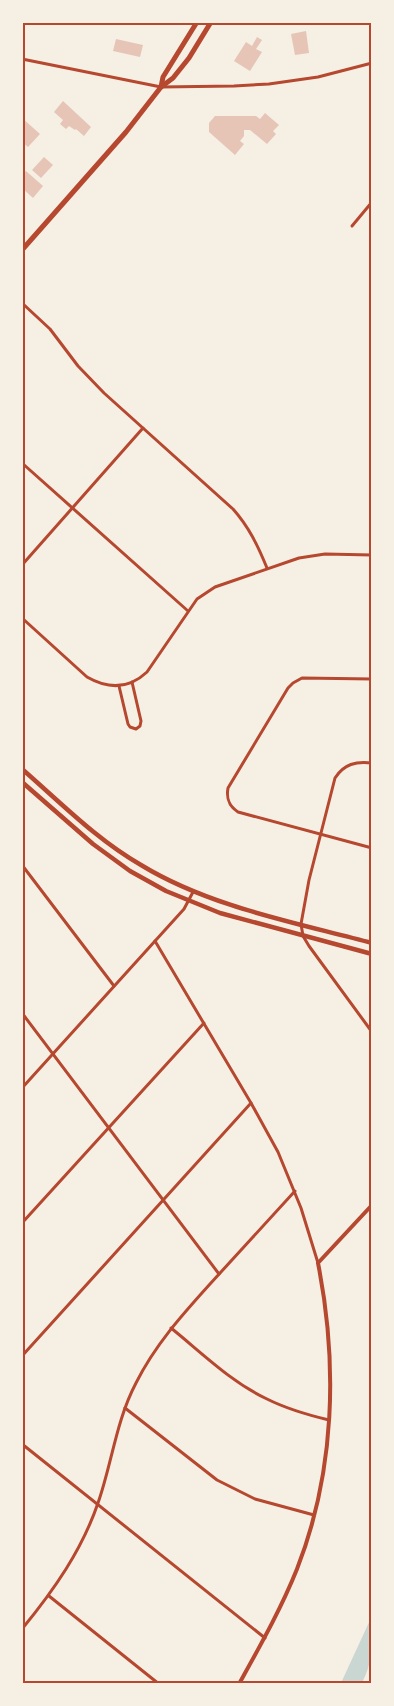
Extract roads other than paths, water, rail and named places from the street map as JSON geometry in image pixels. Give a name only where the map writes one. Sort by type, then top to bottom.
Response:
[{"type":"main road","points":[[162,87],[163,77],[198,22]]},
{"type":"main road","points":[[22,250],[126,132],[162,87],[173,78],[211,22]]},
{"type":"main road","points":[[22,769],[95,833],[125,855],[192,892],[225,903],[372,943]]},
{"type":"main road","points":[[22,782],[93,844],[119,863],[142,878],[188,901],[220,913],[372,954]]},
{"type":"main road","points":[[52,808],[58,800]]},
{"type":"main road","points":[[119,863],[125,855]]},
{"type":"main road","points":[[335,944],[336,934]]},
{"type":"street","points":[[22,58],[162,87],[269,84],[318,77],[372,63]]},
{"type":"street","points":[[352,226],[372,202]]},
{"type":"street","points":[[22,303],[50,329],[87,376],[234,509],[253,535],[267,568]]},
{"type":"street","points":[[22,565],[143,428]]},
{"type":"street","points":[[22,463],[188,611]]},
{"type":"street","points":[[22,618],[87,677],[101,684],[119,686],[144,676],[197,599],[215,587],[267,568],[316,554],[372,555]]},
{"type":"street","points":[[372,679],[306,678],[293,683],[288,688],[228,788],[227,797],[229,803],[238,812],[372,848]]},
{"type":"street","points":[[119,686],[128,724],[130,728],[136,729],[140,726],[141,720],[132,682]]},
{"type":"street","points":[[372,763],[357,762],[349,764],[340,771],[333,784],[309,880],[301,924],[303,936],[309,946],[372,1032]]},
{"type":"street","points":[[22,865],[114,986]]},
{"type":"street","points":[[22,1088],[184,909],[192,892]]},
{"type":"street","points":[[155,941],[278,1152],[295,1191],[318,1263],[327,1320],[330,1353],[330,1420],[325,1460],[314,1515],[298,1567],[265,1638],[238,1684]]},
{"type":"street","points":[[22,1014],[219,1274]]},
{"type":"street","points":[[22,1223],[204,1023]]},
{"type":"street","points":[[22,1356],[251,1103]]},
{"type":"street","points":[[22,1629],[48,1596],[72,1560],[86,1534],[98,1504],[112,1448],[125,1408],[147,1363],[171,1328],[295,1191]]},
{"type":"street","points":[[318,1263],[372,1204]]},
{"type":"street","points":[[171,1328],[253,1392],[300,1413],[330,1420]]},
{"type":"street","points":[[125,1408],[217,1480],[255,1499],[314,1515]]},
{"type":"street","points":[[22,1444],[265,1638]]},
{"type":"street","points":[[48,1596],[159,1684]]}]
